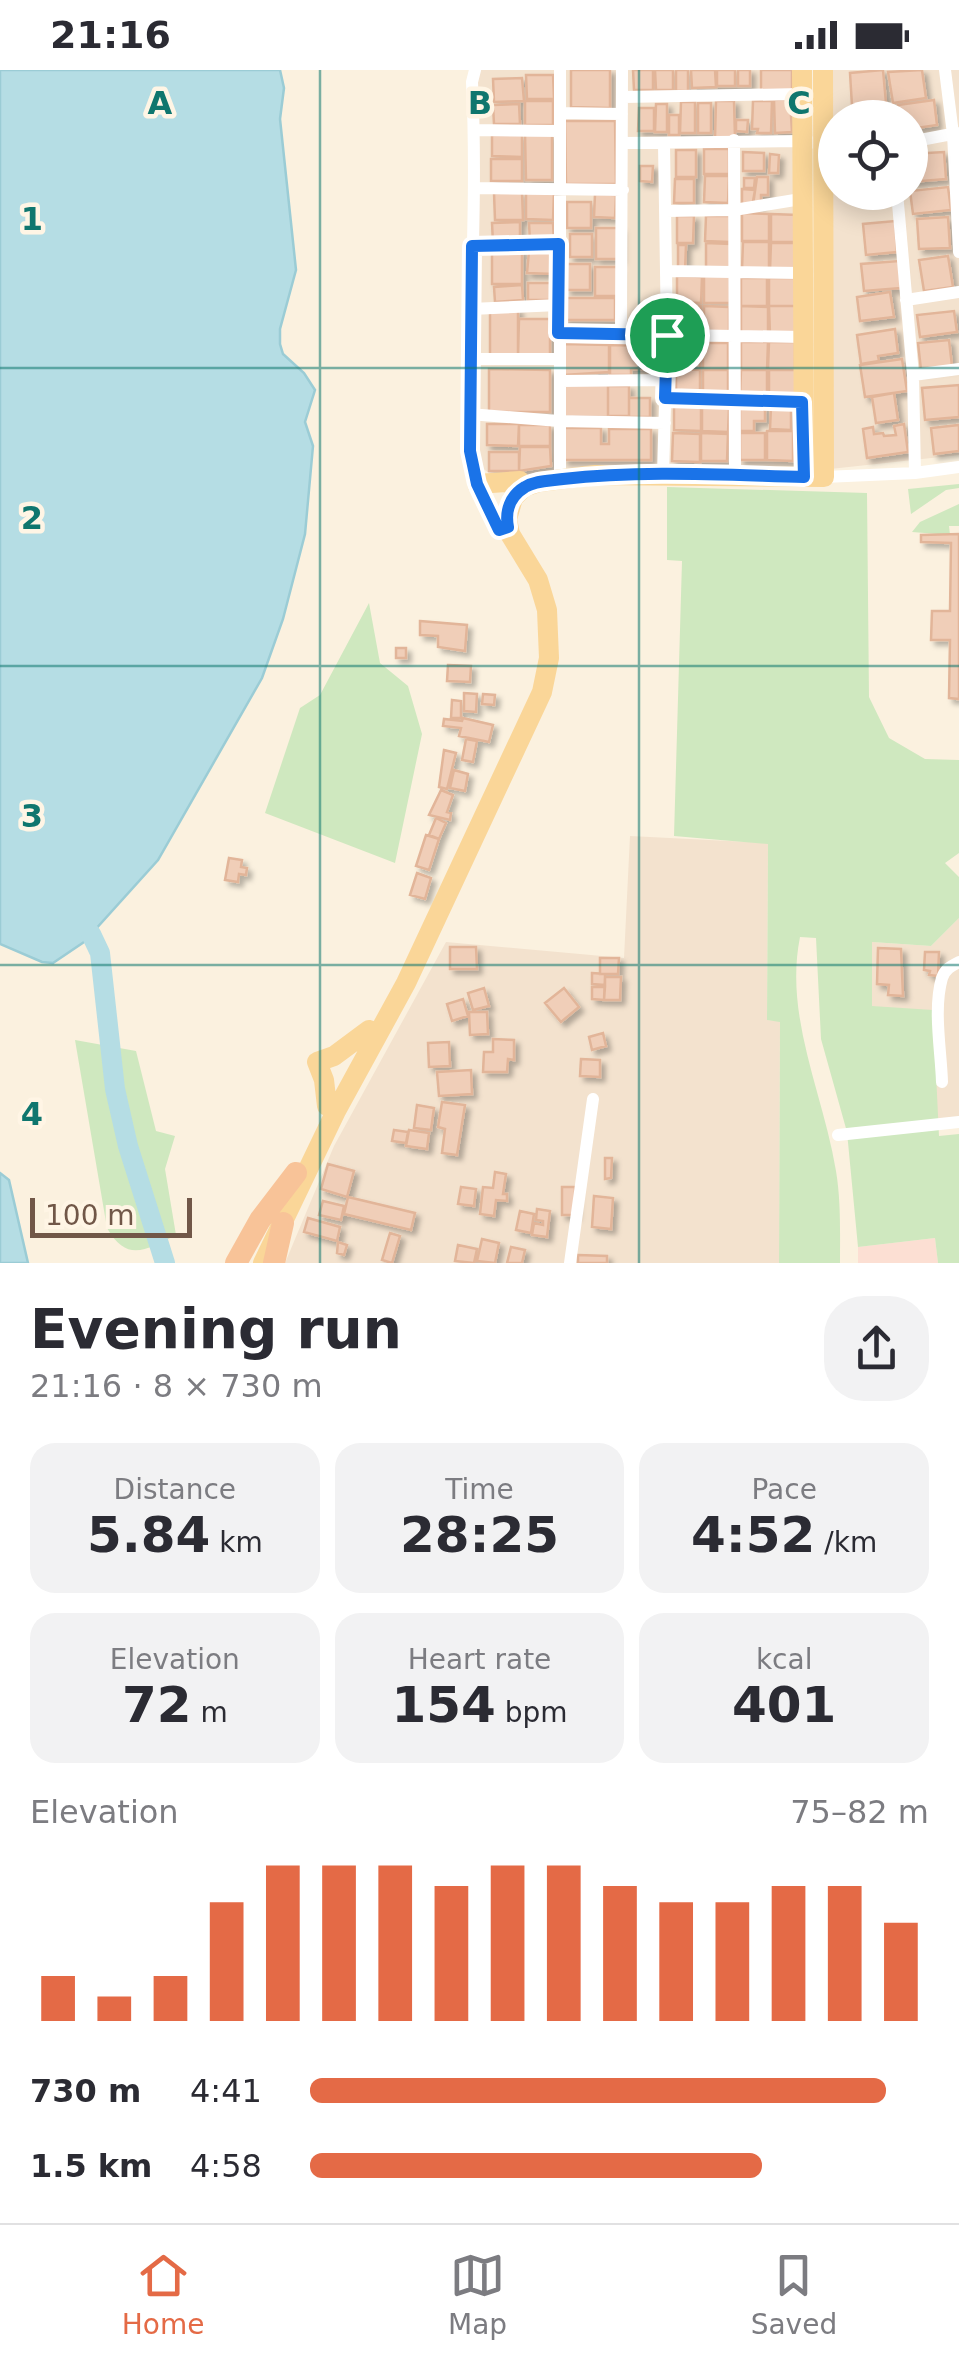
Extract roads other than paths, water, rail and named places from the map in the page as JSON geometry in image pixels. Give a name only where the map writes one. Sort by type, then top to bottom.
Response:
[{"type":"highway","points":[[236,1263],[260,1220],[296,1174]]},
{"type":"highway","points":[[274,1263],[283,1223]]},
{"type":"main road","points":[[802,70],[802,402],[814,477]]},
{"type":"main road","points":[[823,70],[826,100]]},
{"type":"main road","points":[[814,477],[827,210]]},
{"type":"main road","points":[[477,484],[520,481],[560,471],[596,475],[814,477]]},
{"type":"main road","points":[[500,526],[510,504],[524,487],[596,475]]},
{"type":"main road","points":[[254,1263],[327,1106],[400,978],[538,684],[542,642],[539,606],[494,508],[499,498],[520,481]]},
{"type":"main road","points":[[263,1263],[336,1111],[406,982],[542,692],[549,658],[547,610],[538,580],[500,526]]},
{"type":"main road","points":[[327,1106],[317,1062],[334,1056],[370,1030]]},
{"type":"street","points":[[475,70],[470,451],[477,484],[500,526]]},
{"type":"street","points":[[560,70],[560,471]]},
{"type":"street","points":[[621,332],[622,70]]},
{"type":"street","points":[[945,70],[956,134],[959,252]]},
{"type":"street","points":[[623,97],[800,94]]},
{"type":"street","points":[[560,113],[622,114]]},
{"type":"street","points":[[474,130],[560,131]]},
{"type":"street","points":[[928,139],[956,134]]},
{"type":"street","points":[[734,140],[735,475]]},
{"type":"street","points":[[623,143],[818,142]]},
{"type":"street","points":[[663,475],[667,335],[664,144]]},
{"type":"street","points":[[475,188],[623,190]]},
{"type":"street","points":[[665,211],[734,210],[801,199]]},
{"type":"street","points":[[898,210],[913,375],[915,473]]},
{"type":"street","points":[[472,246],[559,244]]},
{"type":"street","points":[[666,272],[801,273]]},
{"type":"street","points":[[906,300],[959,292]]},
{"type":"street","points":[[471,309],[559,305]]},
{"type":"street","points":[[558,333],[802,336]]},
{"type":"street","points":[[470,358],[560,359]]},
{"type":"street","points":[[913,375],[959,368]]},
{"type":"street","points":[[560,381],[664,380]]},
{"type":"street","points":[[665,398],[802,402]]},
{"type":"street","points":[[470,414],[664,423]]},
{"type":"street","points":[[814,477],[915,473],[959,466]]},
{"type":"street","points":[[942,1082],[942,978],[948,967],[959,962]]},
{"type":"street","points":[[570,1263],[592,1099]]},
{"type":"street","points":[[838,1135],[959,1122]]},
{"type":"water","points":[[0,70],[280,70],[284,88],[280,119],[296,270],[280,329],[280,344],[283,354],[304,373],[315,390],[305,422],[313,446],[305,534],[283,619],[262,678],[158,860],[84,942],[53,963],[0,944]]},
{"type":"water","points":[[0,1173],[9,1180],[28,1263],[0,1263]]},
{"type":"waterway","points":[[91,934],[100,953],[115,1089],[128,1146],[165,1263]]}]
